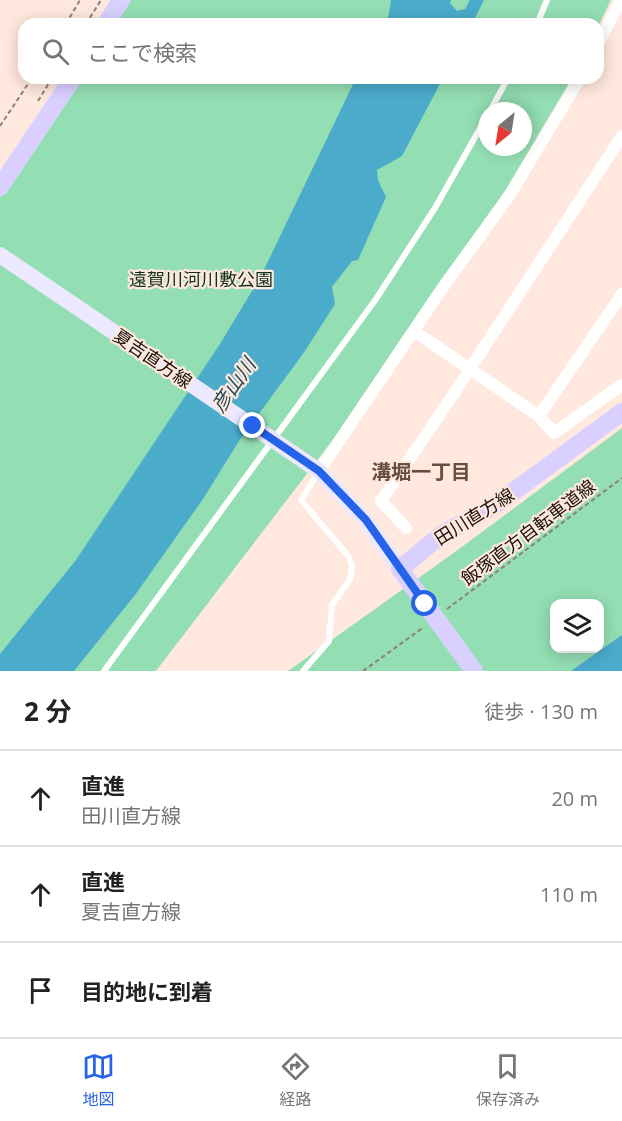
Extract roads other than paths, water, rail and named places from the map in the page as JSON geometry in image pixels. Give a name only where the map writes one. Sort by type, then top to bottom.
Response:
[{"type":"main road","points":[[110,18],[121,0]]},
{"type":"main road","points":[[0,187],[69,84]]},
{"type":"main road","name":"夏吉直方線","points":[[0,255],[315,468],[366,520],[400,569]]},
{"type":"main road","name":"田川直方線","points":[[400,569],[442,534],[495,505],[622,412]]},
{"type":"main road","points":[[400,569],[474,671]]},
{"type":"street","points":[[604,33],[621,0]]},
{"type":"street","points":[[315,468],[509,196],[576,84]]},
{"type":"street","points":[[406,528],[381,501],[471,368],[622,136]]},
{"type":"street","points":[[539,416],[622,294]]},
{"type":"street","points":[[414,331],[539,416],[554,433],[622,385]]},
{"type":"lane","points":[[540,18],[547,0]]},
{"type":"lane","points":[[495,102],[505,84]]},
{"type":"lane","points":[[104,671],[376,299],[435,208],[478,132]]},
{"type":"lane","points":[[303,671],[329,641],[332,605],[350,579],[352,567],[349,557],[301,500],[315,468]]},
{"type":"water","points":[[391,0],[451,0],[450,3],[457,11],[465,9],[470,0],[484,0],[475,18],[388,18]]},
{"type":"water","name":"彦山川","points":[[353,84],[440,84],[402,156],[377,170],[378,180],[386,197],[358,260],[352,261],[332,287],[335,304],[305,351],[239,441],[203,499],[135,595],[74,671],[0,671],[0,654],[76,560],[220,344],[261,276]]},
{"type":"water","points":[[622,635],[622,671],[571,671],[596,653],[604,653],[604,648]]},
{"type":"district","name":"溝堀一丁目","points":[[421,471]]},
{"type":"park label","name":"遠賀川河川敷公園","points":[[201,279]]}]
